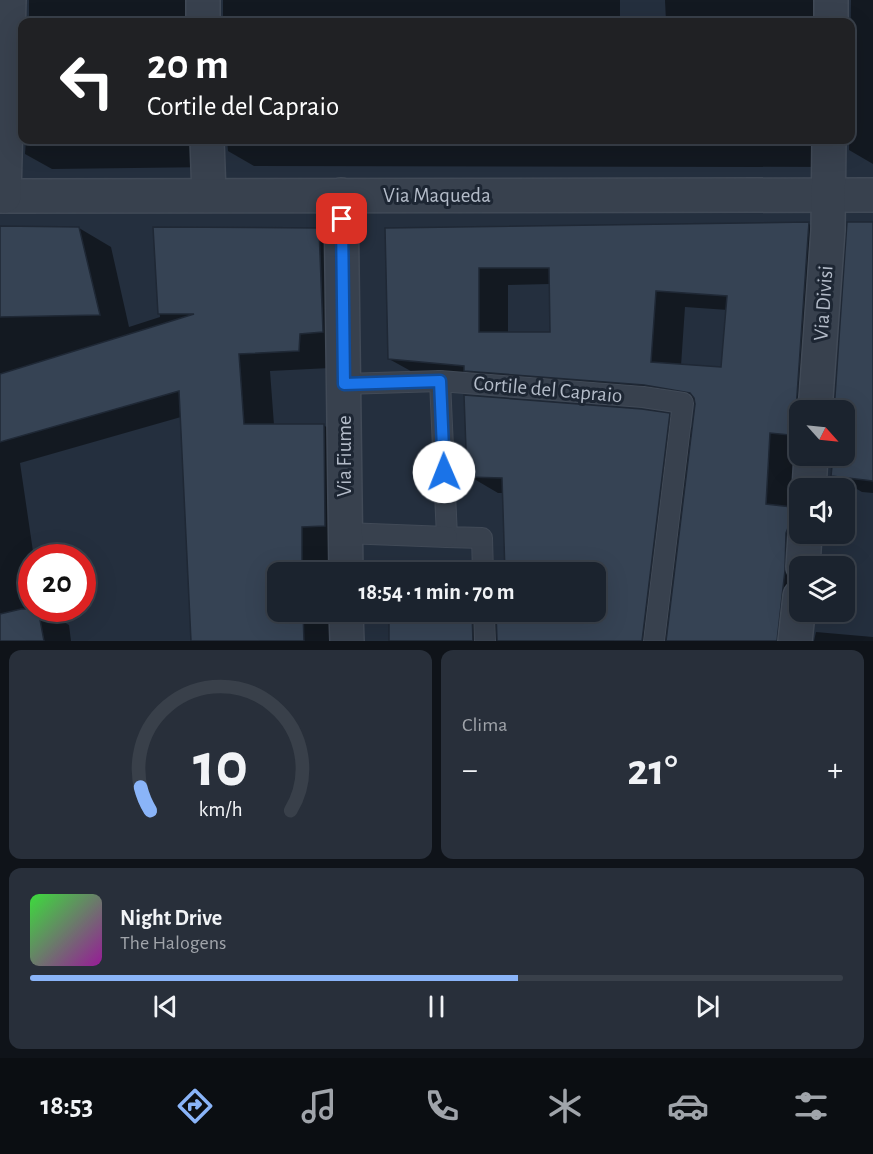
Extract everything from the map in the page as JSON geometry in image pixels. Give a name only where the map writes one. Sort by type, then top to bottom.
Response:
[{"type":"street","points":[[2,196],[9,0]]},
{"type":"street","points":[[203,0],[203,18]]},
{"type":"street","points":[[831,0],[831,18]]},
{"type":"street","points":[[207,144],[209,195]]},
{"type":"street","name":"Via Divisi","points":[[816,400],[828,230],[829,144]]},
{"type":"street","name":"Via Fiume","points":[[341,195],[346,562]]},
{"type":"street","name":"Via Maqueda","points":[[2,196],[873,195]]},
{"type":"street","points":[[346,622],[346,641]]},
{"type":"street","points":[[795,641],[797,622]]},
{"type":"lane","name":"Cortile del Capraio","points":[[344,384],[440,381],[643,397],[683,403],[654,641]]},
{"type":"lane","points":[[440,381],[447,537]]},
{"type":"lane","points":[[345,532],[482,538],[483,562]]},
{"type":"lane","points":[[484,622],[485,641]]},
{"type":"building","points":[[809,222],[797,400],[789,400],[789,435],[770,433],[766,504],[789,507],[777,641],[666,641],[695,404],[690,393],[644,385],[464,371],[464,366],[388,359],[385,228]],"holes":[[[479,268],[549,268],[550,332],[479,332]],[[656,291],[727,296],[721,367],[651,362]]]},
{"type":"building","points":[[847,222],[873,222],[873,481],[831,476],[832,466],[855,466],[855,400],[835,400]]},
{"type":"building","points":[[0,226],[79,227],[100,315],[0,317]]},
{"type":"building","points":[[153,227],[319,228],[323,332],[300,334],[299,351],[239,354],[244,424],[324,424],[325,526],[302,527],[302,562],[267,562],[267,622],[303,622],[304,641],[191,641],[179,391],[0,442],[0,374],[194,314],[158,314]]},
{"type":"building","points":[[464,395],[670,413],[642,641],[497,641],[496,622],[606,622],[606,562],[505,562],[502,478],[467,477]]},
{"type":"building","points":[[18,610],[18,622],[40,622],[44,641],[0,641],[0,614]]},
{"type":"building","points":[[389,622],[472,622],[473,641],[389,641]]},
{"type":"route","points":[[342,219],[344,384],[440,381],[444,472]]}]
